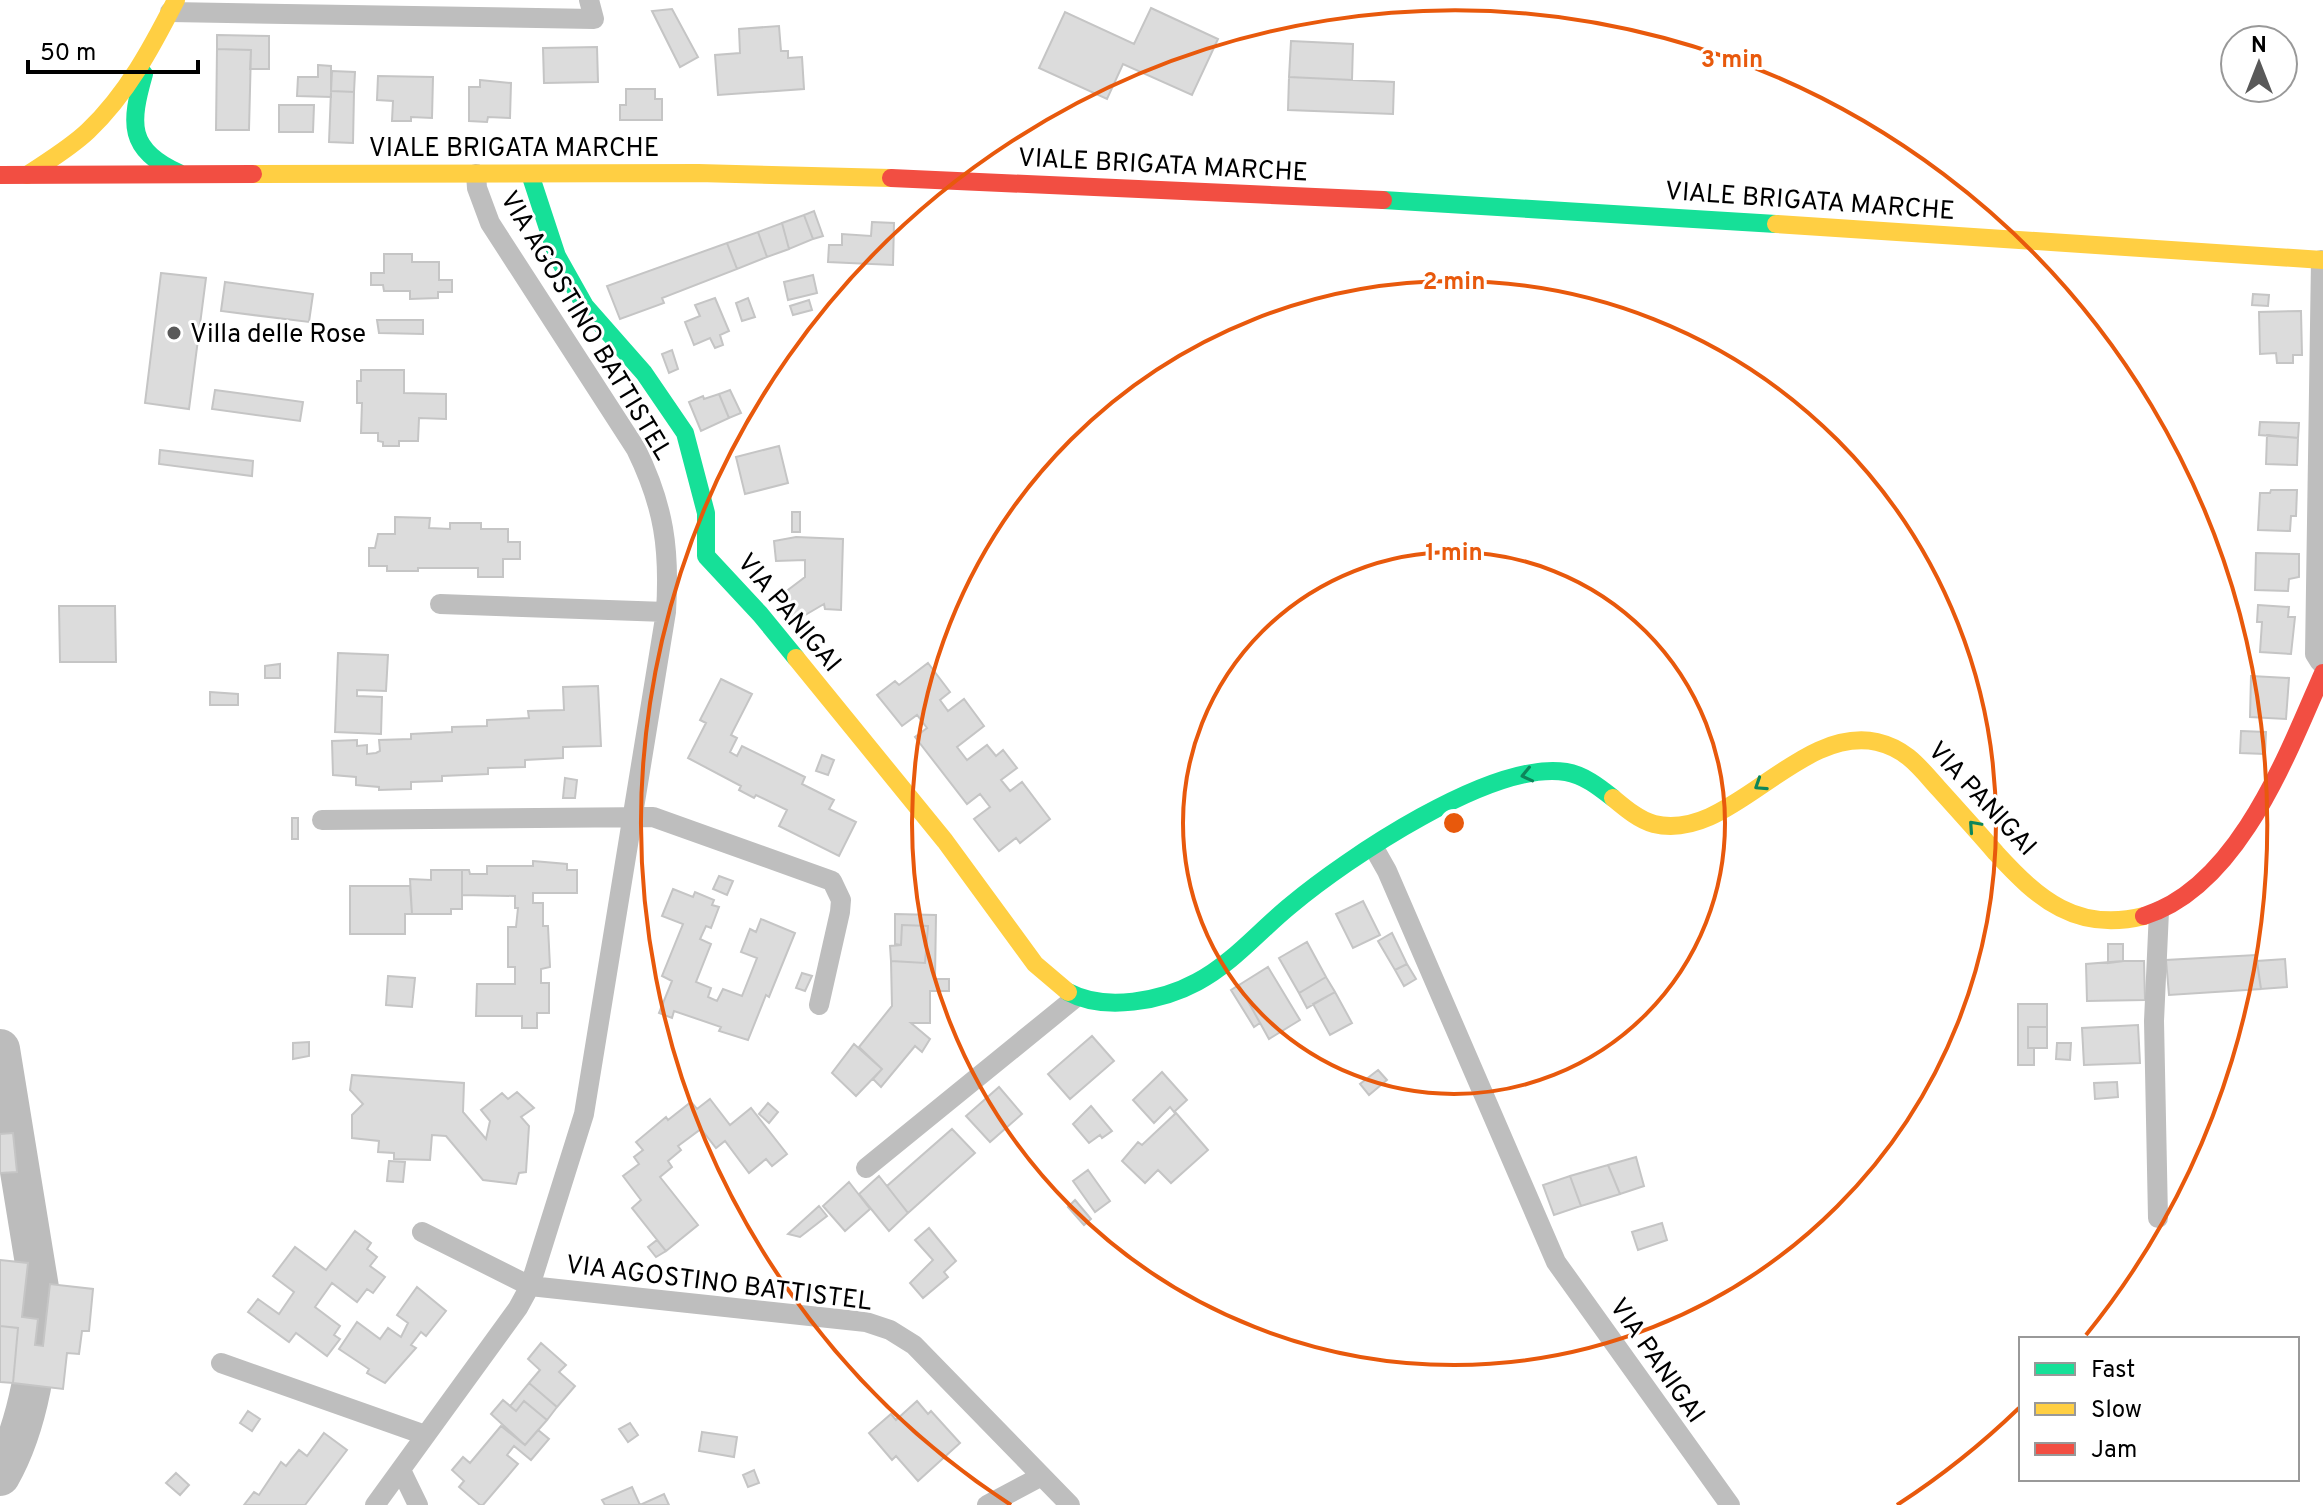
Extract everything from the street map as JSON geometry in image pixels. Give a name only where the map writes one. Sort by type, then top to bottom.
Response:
[{"type":"street","points":[[27,175],[87,132],[123,93],[173,6],[594,19],[589,0]]},
{"type":"street","points":[[87,132],[84,153],[96,174],[114,151],[136,100],[151,49]]},
{"type":"street","points":[[136,100],[133,121],[135,138],[145,154],[160,167],[180,173]]},
{"type":"street","name":"VIALE BRIGATA MARCHE","points":[[0,175],[698,173],[1013,182],[1490,205],[2322,260],[2315,654],[2321,667]]},
{"type":"street","name":"VIA AGOSTINO BATTISTEL","points":[[375,1505],[518,1308],[530,1286],[584,1114],[666,612],[667,549],[656,495],[636,449],[490,223],[477,188],[476,174]]},
{"type":"street","name":"VIA PANIGAI","points":[[530,174],[557,256],[585,306],[644,373],[685,433],[706,513],[706,556],[760,614],[945,841],[1035,964],[1052,982],[1075,998],[1098,1002],[1136,1000],[1188,989],[1212,975],[1293,903],[1395,833],[1451,803],[1517,777],[1567,772],[1588,780],[1646,822],[1663,827],[1685,825],[1708,818],[1810,755],[1854,740],[1889,743],[1906,753],[2026,885],[2068,914],[2116,920],[2159,911],[2207,873],[2254,819],[2295,740],[2321,667]]},
{"type":"street","points":[[667,549],[690,548],[706,556]]},
{"type":"street","points":[[440,604],[666,612]]},
{"type":"street","points":[[322,820],[653,817],[832,881],[841,900],[840,912],[819,1005]]},
{"type":"street","name":"VIA PANIGAI","points":[[1374,848],[1387,871],[1556,1262],[1730,1505]]},
{"type":"street","points":[[2158,1218],[2154,1021],[2159,911]]},
{"type":"street","points":[[866,1168],[1075,998]]},
{"type":"street","name":"VIA AGOSTINO BATTISTEL","points":[[422,1232],[530,1286],[866,1322],[890,1330],[914,1345],[1070,1505]]},
{"type":"street","points":[[221,1363],[425,1435]]},
{"type":"street","points":[[401,1470],[418,1505]]},
{"type":"street","points":[[987,1505],[1040,1477]]},
{"type":"building","points":[[1151,8],[1218,39],[1192,95],[1123,64],[1107,99],[1039,68],[1065,12],[1134,44]]},
{"type":"building","points":[[672,9],[698,57],[680,67],[652,11]]},
{"type":"building","points":[[779,26],[781,51],[788,51],[788,58],[802,57],[804,89],[718,95],[715,55],[740,53],[739,29]]},
{"type":"building","points":[[217,35],[269,36],[269,69],[250,69],[251,50],[217,49]]},
{"type":"building","points":[[1291,41],[1353,44],[1352,80],[1289,77]]},
{"type":"building","points":[[597,47],[598,82],[544,83],[543,48]]},
{"type":"building","points":[[217,49],[251,50],[249,130],[216,130]]},
{"type":"building","points":[[318,65],[331,66],[331,97],[297,96],[298,77],[318,77]]},
{"type":"building","points":[[332,71],[355,72],[354,92],[331,91]]},
{"type":"building","points":[[378,76],[433,77],[432,118],[411,117],[411,121],[392,121],[393,101],[377,100]]},
{"type":"building","points":[[1289,77],[1394,82],[1393,114],[1288,110]]},
{"type":"building","points":[[480,80],[511,83],[510,118],[488,117],[487,122],[469,121],[469,87],[480,87]]},
{"type":"building","points":[[626,89],[655,89],[655,99],[662,99],[662,120],[620,120],[620,105],[626,105]]},
{"type":"building","points":[[331,91],[354,92],[353,143],[329,142]]},
{"type":"building","points":[[279,105],[314,105],[313,132],[279,132]]},
{"type":"building","points":[[814,211],[823,236],[813,239],[804,215]]},
{"type":"building","points":[[804,215],[813,239],[789,249],[782,223]]},
{"type":"building","points":[[872,222],[894,223],[893,265],[828,262],[829,245],[842,245],[842,234],[871,236]]},
{"type":"building","points":[[782,223],[789,249],[767,257],[758,232]]},
{"type":"building","points":[[758,232],[767,257],[737,269],[727,243]]},
{"type":"building","points":[[727,243],[737,269],[662,298],[664,303],[620,319],[607,286]]},
{"type":"building","points":[[384,254],[412,254],[412,262],[439,262],[439,280],[452,280],[452,292],[438,292],[438,298],[410,299],[410,291],[384,291],[383,285],[371,285],[371,273],[384,273]]},
{"type":"building","points":[[161,273],[206,278],[189,409],[145,403]]},
{"type":"building","points":[[813,275],[817,293],[788,300],[784,282]]},
{"type":"building","points":[[225,282],[313,294],[309,322],[221,311]]},
{"type":"building","points":[[2253,294],[2269,295],[2268,306],[2252,305]]},
{"type":"building","points":[[715,298],[729,331],[720,335],[723,345],[715,348],[710,338],[694,345],[685,322],[700,316],[695,305]]},
{"type":"building","points":[[748,298],[755,317],[742,321],[736,303]]},
{"type":"building","points":[[809,300],[812,310],[793,315],[790,306]]},
{"type":"building","points":[[2301,311],[2302,355],[2293,355],[2293,363],[2277,363],[2276,353],[2260,354],[2259,312]]},
{"type":"building","points":[[377,320],[423,320],[423,334],[379,333]]},
{"type":"building","points":[[672,350],[678,369],[669,373],[662,354]]},
{"type":"building","points":[[361,370],[404,370],[404,393],[446,394],[446,419],[419,418],[418,441],[399,441],[399,446],[383,446],[383,442],[378,441],[378,433],[361,433],[362,403],[357,403],[357,381],[361,381]]},
{"type":"building","points":[[215,390],[303,402],[300,421],[212,409]]},
{"type":"building","points":[[730,390],[741,413],[729,418],[719,394]]},
{"type":"building","points":[[719,394],[729,418],[701,431],[689,402]]},
{"type":"building","points":[[2260,422],[2299,423],[2298,438],[2259,435]]},
{"type":"building","points":[[2267,435],[2298,438],[2297,465],[2266,464]]},
{"type":"building","points":[[779,446],[788,483],[745,494],[736,457]]},
{"type":"building","points":[[160,450],[253,461],[252,476],[159,464]]},
{"type":"building","points":[[2271,490],[2297,490],[2296,516],[2291,516],[2290,531],[2258,530],[2260,493],[2270,493]]},
{"type":"building","points":[[792,512],[800,512],[800,532],[792,532]]},
{"type":"building","points":[[395,517],[430,518],[429,528],[450,529],[450,523],[481,523],[481,529],[508,529],[508,542],[520,542],[520,559],[503,559],[503,577],[478,577],[478,568],[387,571],[387,566],[369,566],[369,548],[375,548],[378,534],[395,534]]},
{"type":"building","points":[[796,537],[843,539],[841,610],[825,609],[824,604],[795,621],[780,596],[805,577],[805,560],[776,561],[774,541]]},
{"type":"building","points":[[2256,553],[2299,554],[2299,577],[2289,579],[2288,591],[2255,590]]},
{"type":"building","points":[[2258,605],[2289,607],[2288,617],[2295,617],[2291,654],[2260,652],[2262,622],[2257,622]]},
{"type":"building","points":[[59,606],[115,606],[116,662],[60,662]]},
{"type":"building","points":[[338,653],[388,655],[386,691],[357,690],[357,696],[382,697],[381,734],[335,732]]},
{"type":"building","points":[[928,663],[950,692],[940,700],[948,711],[964,699],[984,726],[957,747],[967,760],[987,745],[996,756],[1003,750],[1017,768],[1001,780],[1010,791],[1022,782],[1050,819],[1020,843],[1016,838],[999,851],[974,819],[990,807],[980,794],[967,804],[915,737],[927,728],[917,715],[902,726],[877,695],[895,681],[899,685]]},
{"type":"building","points":[[280,664],[280,678],[265,678],[265,666]]},
{"type":"building","points":[[2251,676],[2289,678],[2286,719],[2250,717]]},
{"type":"building","points":[[721,679],[752,694],[731,735],[737,738],[730,752],[737,756],[742,746],[805,777],[802,784],[834,800],[829,809],[856,822],[839,856],[779,826],[787,810],[756,795],[754,798],[739,790],[741,786],[688,758],[706,723],[700,720]]},
{"type":"building","points":[[598,686],[601,746],[563,747],[563,758],[525,760],[525,767],[488,768],[488,774],[442,776],[442,781],[411,782],[411,789],[379,790],[379,787],[356,785],[356,777],[333,775],[332,741],[357,740],[357,746],[367,745],[367,754],[376,753],[380,751],[379,740],[411,739],[411,734],[452,732],[452,727],[487,726],[487,720],[529,718],[528,711],[564,710],[563,687]]},
{"type":"building","points":[[210,692],[238,694],[238,705],[210,705]]},
{"type":"building","points":[[2241,731],[2266,732],[2265,754],[2240,753]]},
{"type":"building","points":[[822,755],[834,760],[828,775],[816,771]]},
{"type":"building","points":[[565,778],[577,780],[575,798],[563,798]]},
{"type":"building","points":[[292,818],[298,818],[298,839],[292,839]]},
{"type":"building","points":[[533,861],[567,864],[567,870],[577,870],[577,893],[533,893],[533,903],[543,903],[543,926],[548,926],[550,967],[541,969],[541,983],[549,983],[549,1013],[537,1013],[537,1028],[522,1028],[522,1016],[476,1016],[477,984],[515,984],[515,967],[508,967],[508,927],[516,927],[518,908],[515,908],[515,896],[462,895],[462,870],[469,870],[470,874],[487,874],[487,866],[533,866]]},
{"type":"building","points":[[431,870],[462,870],[462,909],[451,909],[451,914],[412,914],[410,879],[431,880]]},
{"type":"building","points":[[719,876],[733,881],[727,895],[713,889]]},
{"type":"building","points":[[350,886],[410,886],[412,914],[405,914],[405,934],[350,934]]},
{"type":"building","points":[[673,889],[693,897],[695,892],[714,900],[712,905],[719,907],[711,928],[706,926],[700,939],[711,944],[696,982],[711,988],[708,997],[717,1001],[723,989],[742,996],[757,958],[741,952],[750,929],[756,932],[761,919],[795,933],[748,1040],[674,1011],[672,1018],[659,1013],[672,981],[662,976],[683,924],[662,916]]},
{"type":"building","points":[[1363,901],[1380,935],[1353,948],[1336,914]]},
{"type":"building","points":[[895,914],[936,915],[935,979],[949,979],[949,991],[930,991],[930,1023],[911,1023],[930,1039],[922,1052],[915,1046],[881,1087],[873,1079],[882,1069],[859,1047],[892,1006],[891,961],[925,963],[928,926],[902,925],[901,945],[895,944]]},
{"type":"building","points":[[902,925],[928,926],[925,963],[891,961],[890,946],[901,945]]},
{"type":"building","points":[[1392,933],[1407,964],[1395,970],[1378,941]]},
{"type":"building","points":[[1307,942],[1326,977],[1299,993],[1279,958]]},
{"type":"building","points":[[2108,944],[2123,944],[2123,961],[2108,963]]},
{"type":"building","points":[[2256,955],[2261,989],[2169,995],[2166,960]]},
{"type":"building","points":[[2285,959],[2287,987],[2261,989],[2257,961]]},
{"type":"building","points":[[2144,961],[2145,1000],[2087,1001],[2086,964]]},
{"type":"building","points":[[1407,964],[1416,979],[1404,986],[1395,970]]},
{"type":"building","points":[[1268,967],[1300,1020],[1269,1039],[1239,985]]},
{"type":"building","points":[[802,973],[812,976],[805,991],[796,988]]},
{"type":"building","points":[[388,976],[415,978],[412,1007],[386,1005]]},
{"type":"building","points":[[1326,977],[1335,992],[1307,1008],[1299,993]]},
{"type":"building","points":[[1239,985],[1260,1023],[1254,1027],[1231,990]]},
{"type":"building","points":[[1335,992],[1352,1023],[1330,1035],[1313,1004]]},
{"type":"building","points":[[2018,1004],[2047,1004],[2047,1027],[2028,1027],[2028,1048],[2034,1048],[2034,1065],[2018,1065]]},
{"type":"building","points":[[2138,1025],[2140,1063],[2084,1065],[2082,1028]]},
{"type":"building","points":[[2028,1027],[2047,1027],[2047,1048],[2028,1048]]},
{"type":"building","points":[[1092,1036],[1114,1061],[1070,1099],[1048,1074]]},
{"type":"building","points":[[309,1042],[309,1056],[293,1059],[293,1043]]},
{"type":"building","points":[[2057,1043],[2071,1043],[2070,1060],[2056,1059]]},
{"type":"building","points":[[854,1044],[882,1069],[856,1096],[832,1073]]},
{"type":"building","points":[[1378,1070],[1387,1080],[1369,1095],[1360,1084]]},
{"type":"building","points":[[1162,1072],[1187,1100],[1174,1112],[1170,1107],[1154,1123],[1133,1100]]},
{"type":"building","points":[[352,1075],[464,1083],[463,1112],[486,1139],[490,1121],[481,1110],[502,1093],[508,1099],[517,1092],[534,1108],[521,1117],[529,1126],[526,1172],[519,1173],[516,1184],[483,1180],[446,1136],[432,1135],[430,1160],[394,1159],[394,1153],[378,1152],[379,1141],[352,1138],[352,1115],[363,1104],[350,1090]]},
{"type":"building","points":[[2117,1082],[2118,1097],[2095,1099],[2094,1083]]},
{"type":"building","points":[[999,1087],[1022,1114],[990,1142],[966,1116]]},
{"type":"building","points":[[710,1099],[730,1125],[751,1108],[787,1154],[772,1166],[766,1159],[749,1173],[725,1141],[716,1148],[701,1129],[678,1146],[681,1150],[668,1161],[672,1167],[660,1177],[698,1225],[666,1251],[632,1208],[641,1200],[623,1176],[639,1164],[634,1157],[643,1150],[636,1142],[666,1117],[668,1120],[691,1102],[697,1109]]},
{"type":"building","points":[[768,1103],[778,1112],[769,1123],[759,1114]]},
{"type":"building","points":[[1091,1106],[1112,1131],[1089,1143],[1073,1124]]},
{"type":"building","points":[[1176,1113],[1208,1150],[1171,1183],[1158,1170],[1145,1183],[1122,1161],[1138,1142],[1142,1145]]},
{"type":"building","points":[[952,1129],[975,1153],[908,1213],[887,1186]]},
{"type":"building","points":[[13,1133],[17,1172],[0,1173],[0,1134]]},
{"type":"building","points":[[1636,1157],[1644,1186],[1620,1194],[1608,1165]]},
{"type":"building","points":[[389,1161],[405,1162],[403,1182],[387,1181]]},
{"type":"building","points":[[1608,1165],[1620,1194],[1581,1206],[1570,1176]]},
{"type":"building","points":[[1088,1170],[1110,1201],[1095,1212],[1073,1181]]},
{"type":"building","points":[[879,1176],[908,1213],[889,1231],[859,1194]]},
{"type":"building","points":[[1570,1176],[1581,1206],[1554,1215],[1543,1185]]},
{"type":"building","points":[[849,1182],[870,1209],[845,1231],[823,1206]]},
{"type":"building","points":[[1075,1200],[1091,1219],[1084,1225],[1068,1207]]},
{"type":"building","points":[[819,1206],[827,1216],[800,1237],[788,1234]]},
{"type":"building","points":[[1662,1223],[1667,1240],[1638,1250],[1632,1232]]},
{"type":"building","points":[[929,1228],[956,1261],[944,1272],[948,1277],[923,1298],[910,1283],[933,1260],[915,1240]]},
{"type":"building","points":[[355,1231],[371,1243],[367,1249],[377,1257],[370,1266],[385,1277],[373,1293],[367,1289],[357,1302],[332,1283],[315,1307],[340,1326],[334,1335],[340,1339],[327,1356],[296,1333],[289,1342],[248,1312],[258,1299],[279,1314],[294,1292],[273,1276],[295,1247],[326,1270]]},
{"type":"building","points":[[657,1240],[666,1251],[656,1257],[648,1247]]},
{"type":"building","points":[[0,1260],[28,1263],[22,1317],[38,1319],[35,1345],[43,1346],[50,1284],[93,1289],[89,1331],[82,1331],[79,1354],[67,1353],[63,1389],[13,1383],[18,1328],[0,1326]]},
{"type":"building","points":[[417,1287],[446,1311],[426,1336],[421,1332],[411,1345],[416,1348],[385,1383],[367,1373],[369,1369],[339,1349],[357,1322],[380,1339],[388,1328],[401,1337],[408,1323],[397,1315]]},
{"type":"building","points":[[0,1326],[18,1328],[13,1383],[0,1382]]},
{"type":"building","points":[[541,1343],[566,1365],[559,1372],[575,1386],[557,1407],[529,1383],[540,1370],[528,1359]]},
{"type":"building","points":[[529,1383],[557,1407],[547,1420],[524,1401],[516,1411],[510,1406]]},
{"type":"building","points":[[503,1400],[516,1411],[524,1401],[547,1420],[525,1445],[491,1414]]},
{"type":"building","points":[[917,1401],[928,1414],[931,1411],[960,1443],[918,1481],[896,1456],[892,1460],[869,1433],[891,1414],[896,1420]]},
{"type":"building","points":[[248,1411],[260,1419],[252,1431],[240,1423]]},
{"type":"building","points":[[630,1423],[638,1435],[628,1442],[619,1429]]},
{"type":"building","points":[[501,1426],[525,1445],[538,1430],[549,1439],[531,1460],[514,1446],[507,1455],[518,1464],[480,1505],[459,1487],[464,1481],[452,1470],[463,1457],[470,1463]]},
{"type":"building","points":[[702,1432],[737,1437],[734,1457],[699,1451]]},
{"type":"building","points":[[324,1433],[347,1450],[305,1505],[244,1505],[254,1492],[259,1495],[281,1462],[286,1466],[299,1450],[307,1456]]},
{"type":"building","points":[[754,1470],[759,1483],[748,1487],[743,1475]]},
{"type":"building","points":[[176,1473],[189,1485],[180,1495],[166,1483]]},
{"type":"building","points":[[632,1487],[640,1505],[605,1505],[602,1500]]},
{"type":"building","points":[[664,1494],[669,1505],[640,1505]]},
{"type":"waterway","points":[[0,1049],[40,1294],[31,1388],[18,1434],[0,1476]]},
{"type":"traffic: fast","points":[[144,74],[136,107],[137,133],[150,155],[179,173]]},
{"type":"traffic: fast","points":[[530,174],[557,256],[585,306],[644,373],[685,433],[706,513],[706,556],[796,658]]},
{"type":"traffic: fast","points":[[1383,200],[1776,224]]},
{"type":"traffic: fast","points":[[1068,992],[1099,1002],[1116,1003],[1151,999],[1183,989],[1223,965],[1291,905],[1347,863],[1421,817],[1500,781],[1535,772],[1566,772],[1585,779],[1613,798]]},
{"type":"traffic: slow","points":[[27,175],[74,143],[115,102],[138,69],[176,0]]},
{"type":"traffic: slow","points":[[253,174],[698,173],[891,178]]},
{"type":"traffic: slow","points":[[1776,224],[2323,260]]},
{"type":"traffic: slow","points":[[796,658],[945,841],[1035,964],[1068,992]]},
{"type":"traffic: slow","points":[[1613,798],[1648,822],[1682,825],[1710,817],[1819,750],[1848,741],[1877,742],[1897,749],[1912,760],[2012,870],[2044,898],[2079,916],[2099,920],[2144,916]]},
{"type":"traffic: jam","points":[[0,175],[253,174]]},
{"type":"traffic: jam","points":[[891,178],[1383,200]]},
{"type":"traffic: jam","points":[[2144,916],[2177,901],[2207,877],[2232,848],[2275,778],[2323,673]]},
{"type":"place","name":"Villa delle Rose","points":[[174,333]]}]
